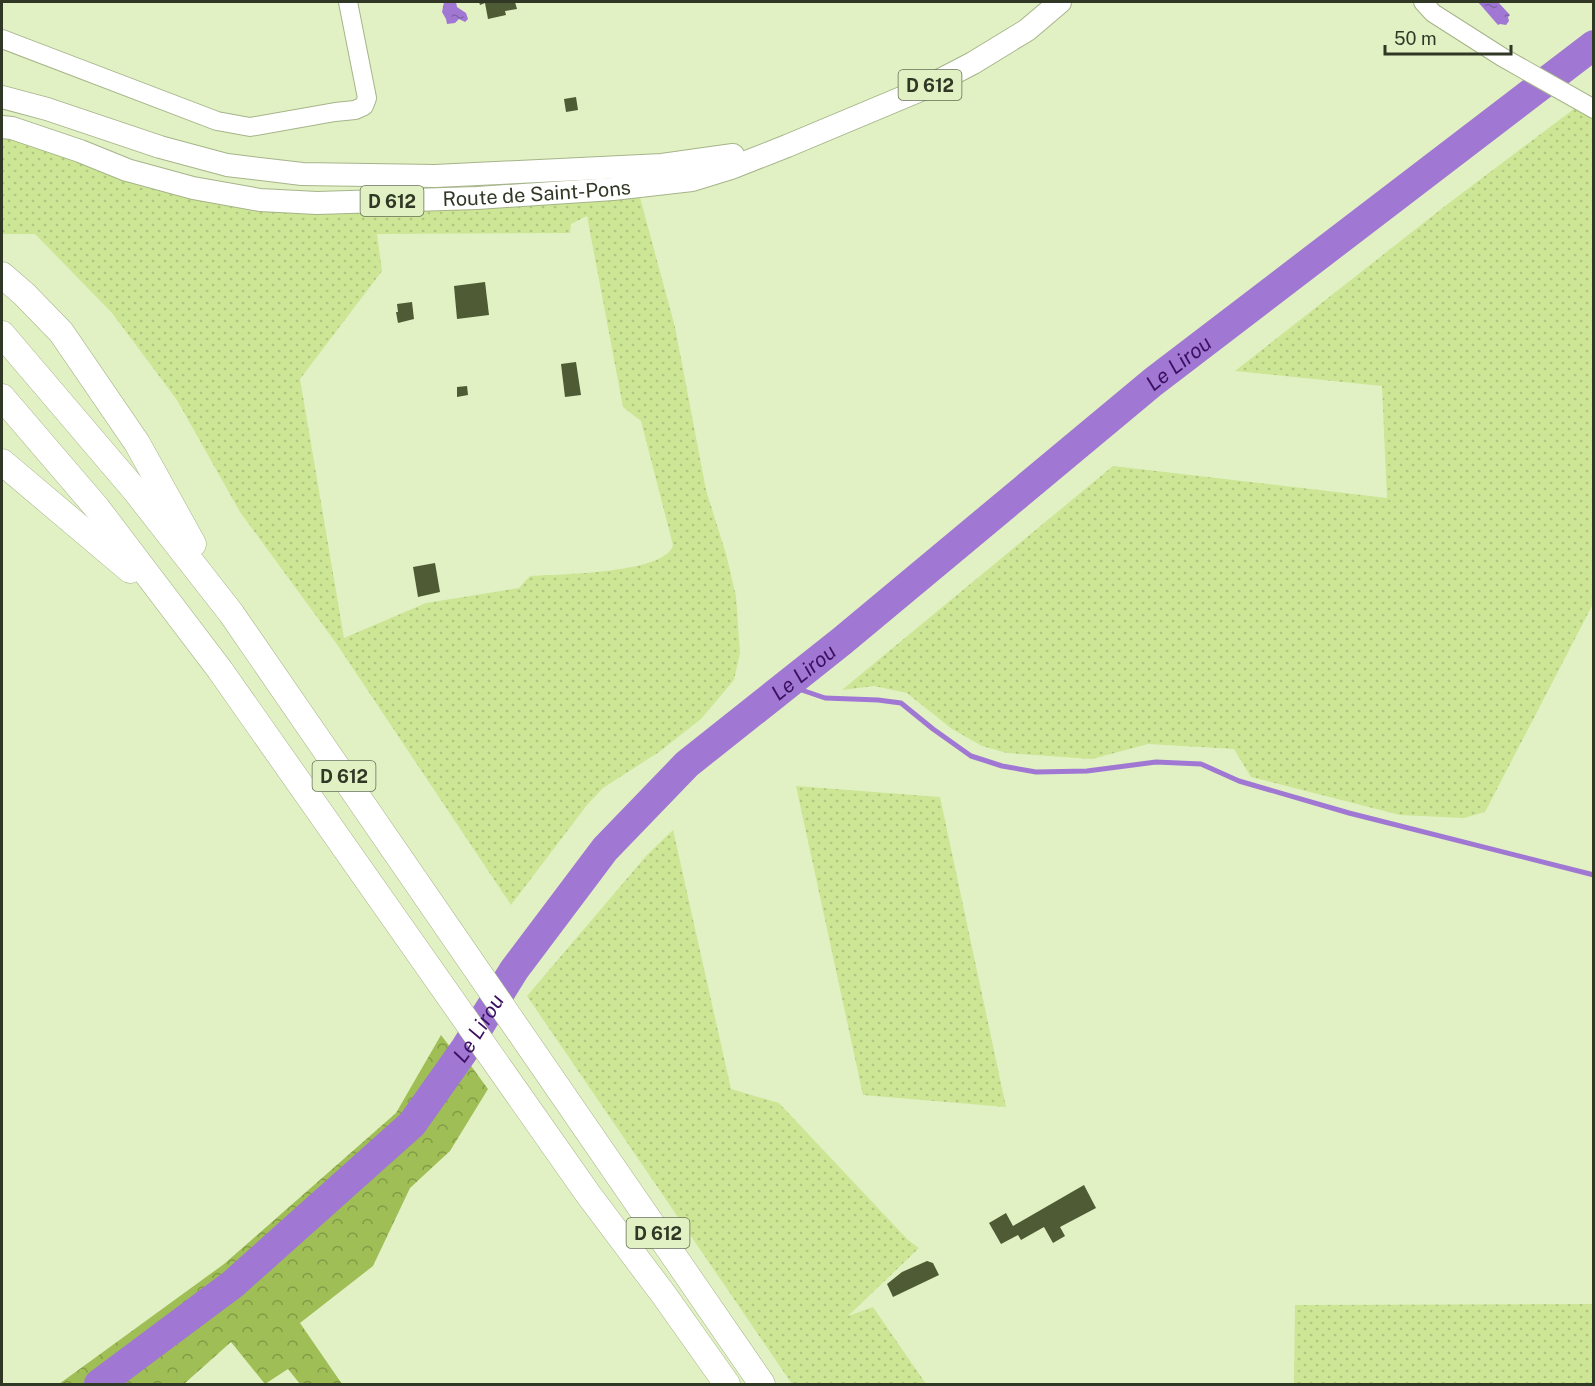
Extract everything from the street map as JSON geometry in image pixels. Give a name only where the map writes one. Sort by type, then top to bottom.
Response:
[{"type":"highway","name":"D 612","points":[[2,275],[61,332],[137,443],[231,613],[762,1384]]},
{"type":"highway","points":[[2,334],[134,489],[231,613]]},
{"type":"highway","points":[[2,397],[97,508],[220,670]]},
{"type":"highway","name":"D 612","points":[[2,462],[143,581],[220,670],[588,1194],[727,1384]]},
{"type":"main road","name":"Route de Saint-Pons","points":[[2,127],[12,128],[80,151],[127,170],[193,188],[260,200],[317,203],[488,197],[613,189],[692,180],[731,168],[787,146],[923,89],[973,63],[1027,30],[1060,2]]},
{"type":"main road","name":"Route de Saint-Pons","points":[[2,97],[47,109],[160,147],[227,165],[302,174],[435,176],[662,165],[787,146]]},
{"type":"street","points":[[2,39],[217,122],[250,128],[335,112],[355,111],[364,106],[367,98],[348,2]]},
{"type":"street","points":[[1424,2],[1433,13],[1502,57],[1593,109]]},
{"type":"green space","points":[[1578,106],[1593,114],[1593,604],[1485,812],[1464,818],[1400,815],[1251,777],[1234,749],[1148,744],[1092,759],[1007,753],[982,746],[952,729],[907,693],[874,686],[842,690],[1113,466],[1387,498],[1382,386],[1235,371],[1449,203]]},
{"type":"green space","points":[[2,134],[182,191],[639,194],[675,327],[706,490],[726,554],[736,596],[740,653],[734,680],[701,719],[659,752],[603,788],[587,805],[511,905],[336,643],[240,512],[177,400],[112,313],[35,234],[2,234]],"holes":[[[587,216],[623,407],[641,421],[673,545],[666,555],[652,562],[609,571],[530,576],[519,588],[426,603],[344,638],[300,379],[382,271],[377,234],[570,233],[571,224]]]},
{"type":"green space","points":[[796,786],[940,797],[1006,1107],[863,1095]]},
{"type":"green space","points":[[673,830],[731,1089],[779,1103],[908,1240],[919,1248],[848,1316],[873,1307],[926,1384],[792,1384],[527,996],[647,855]]},
{"type":"green space","points":[[441,1035],[454,1052],[405,1123],[227,1279],[86,1384],[59,1384],[224,1264],[396,1113]]},
{"type":"green space","points":[[466,1059],[488,1089],[450,1151],[410,1188],[373,1266],[300,1323],[342,1384],[300,1384],[288,1369],[265,1384],[231,1342],[184,1384],[115,1384],[258,1274],[352,1190],[415,1129]]},
{"type":"green space","points":[[1593,1304],[1593,1384],[1294,1384],[1295,1305]]},
{"type":"water","points":[[444,2],[456,2],[457,7],[466,13],[468,19],[465,22],[459,19],[455,23],[447,24],[442,12]]},
{"type":"water","points":[[1478,2],[1498,2],[1510,15],[1509,21],[1506,25],[1498,25]]},
{"type":"building","points":[[479,2],[515,2],[517,9],[505,11],[506,15],[488,19],[485,3],[480,5]]},
{"type":"building","points":[[576,97],[578,110],[566,112],[564,99]]},
{"type":"building","points":[[485,282],[489,315],[457,319],[454,286]]},
{"type":"building","points":[[412,302],[414,319],[398,323],[397,304]]},
{"type":"building","points":[[576,362],[581,395],[565,397],[561,364]]},
{"type":"building","points":[[467,386],[468,395],[457,397],[457,387]]},
{"type":"building","points":[[435,563],[440,592],[418,597],[413,567]]},
{"type":"building","points":[[1084,1185],[1096,1208],[1060,1227],[1065,1236],[1053,1243],[1044,1227],[1021,1240],[1018,1235],[1001,1244],[989,1223],[1006,1213],[1013,1226]]},
{"type":"building","points":[[927,1261],[933,1263],[939,1275],[893,1297],[887,1284],[902,1272]]},
{"type":"waterway","name":"Le Lirou","points":[[99,1384],[233,1284],[412,1124],[465,1049],[514,970],[605,849],[687,764],[842,641],[1153,382],[1594,45]]},
{"type":"waterway","points":[[787,685],[825,698],[901,703],[971,756],[1002,766],[1036,772],[1087,771],[1156,762],[1201,764],[1239,781],[1349,813],[1594,875]]}]
